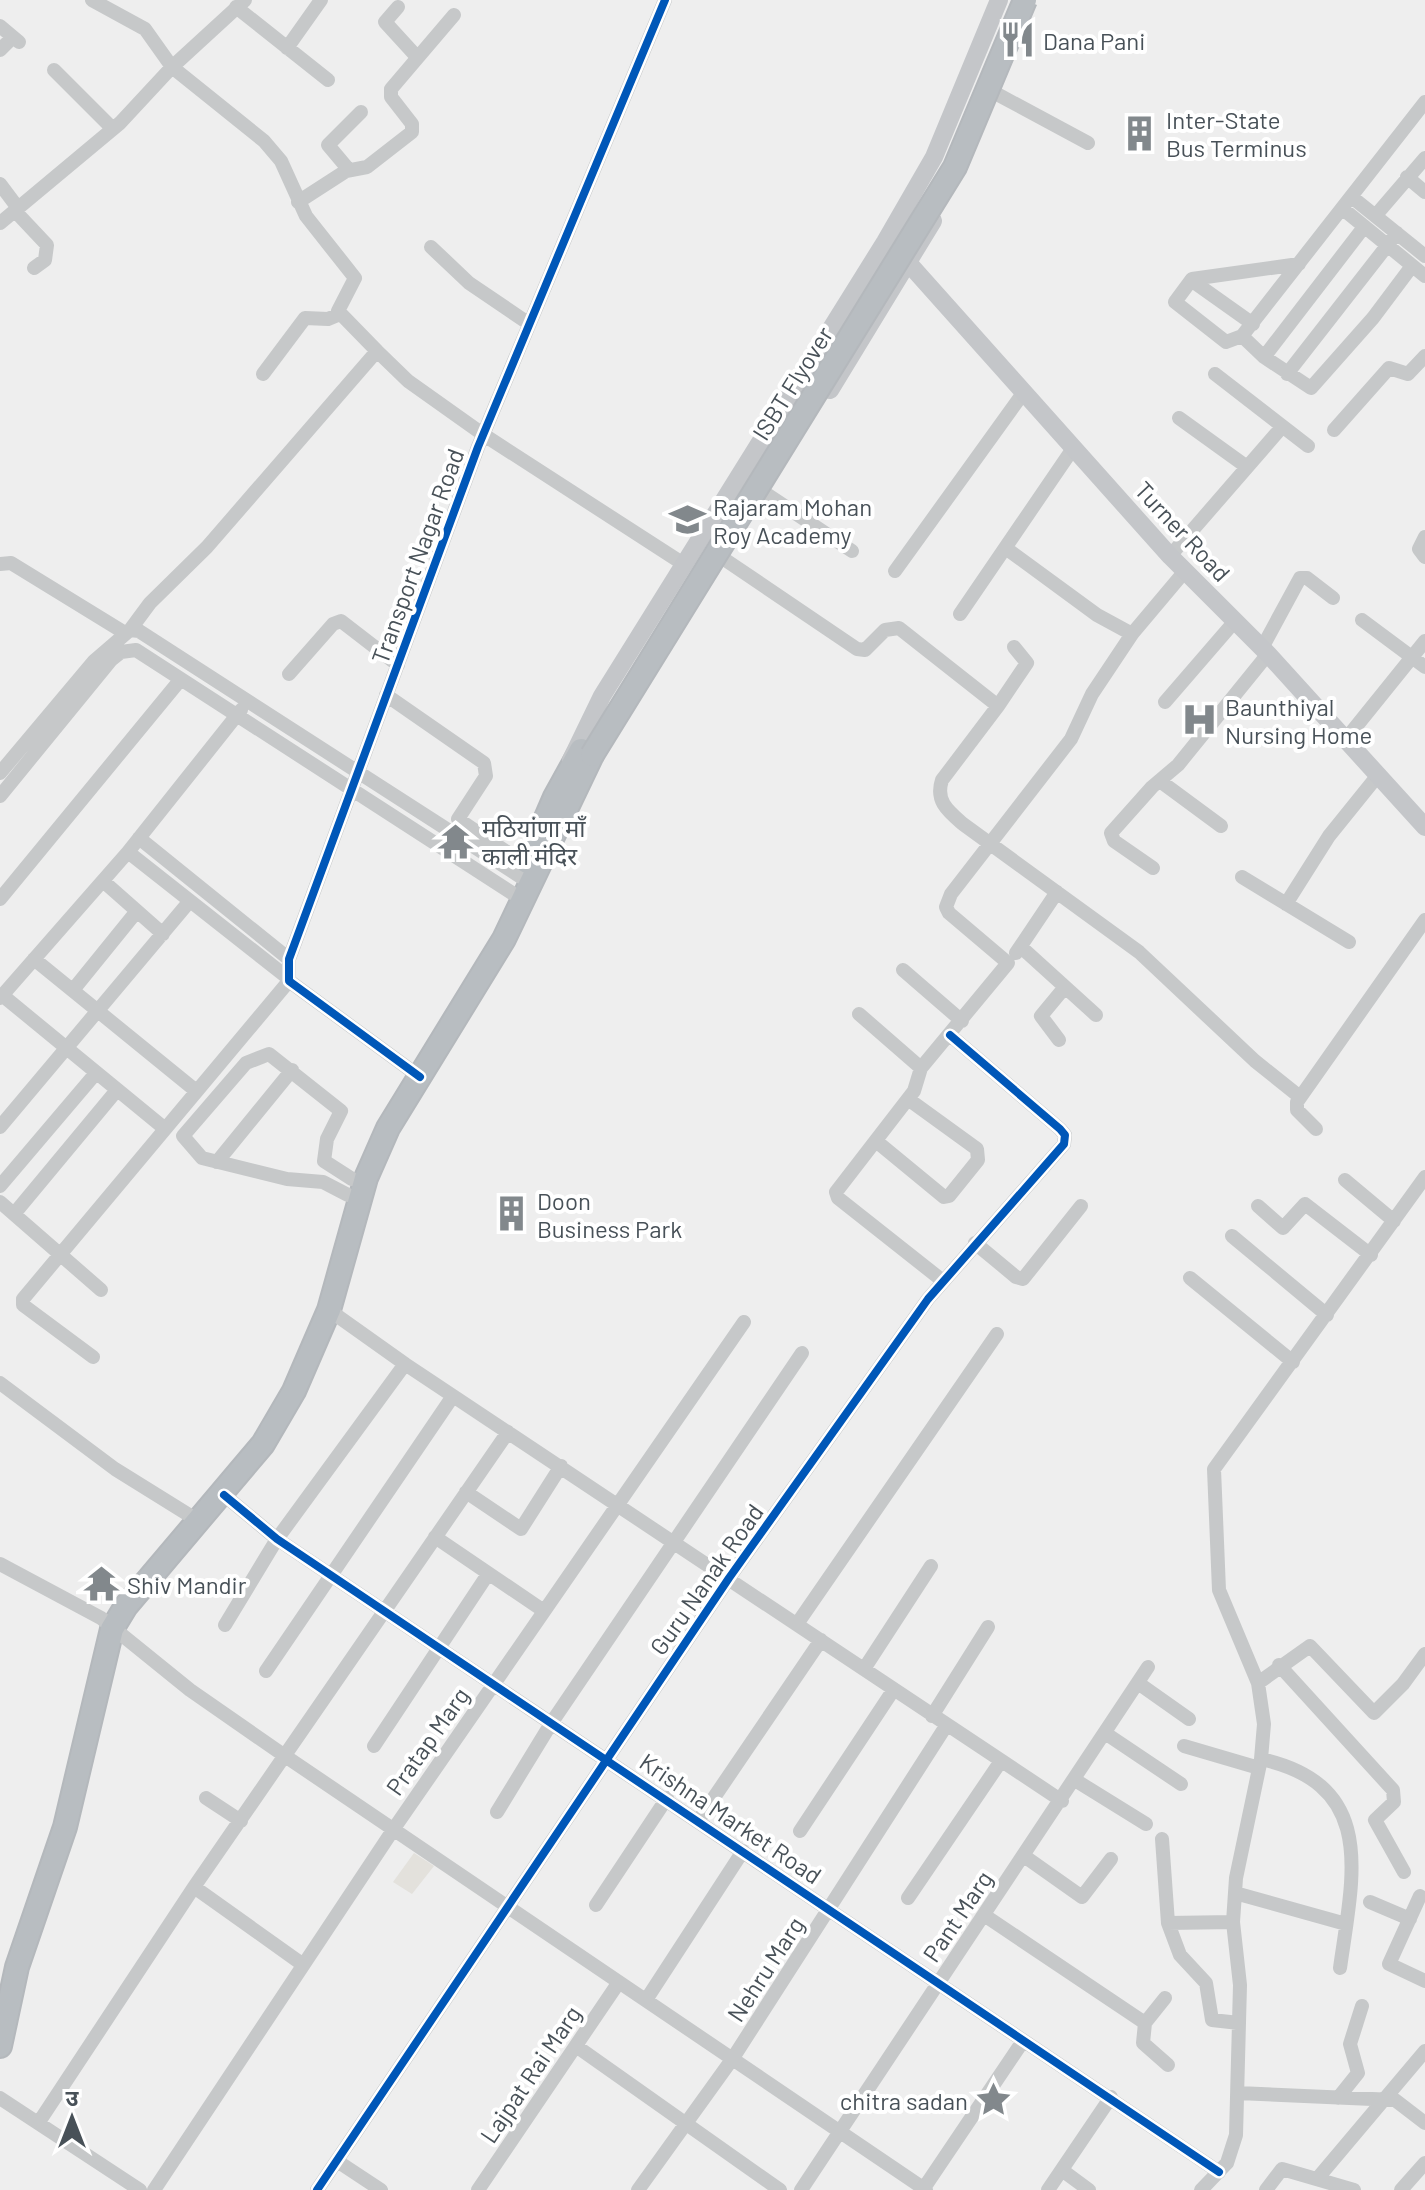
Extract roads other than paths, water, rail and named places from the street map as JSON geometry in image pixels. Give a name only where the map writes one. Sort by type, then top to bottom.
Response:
[{"type":"highway","name":"ISBT Flyover","points":[[575,776],[586,753],[892,253],[943,164],[1012,0]]},
{"type":"highway","name":"ISBT Flyover","points":[[586,753],[955,167],[1025,0]]},
{"type":"highway","points":[[0,2046],[17,1967],[65,1827],[106,1623],[126,1606],[224,1495],[263,1444],[294,1391],[329,1310],[366,1178],[388,1128],[575,776]]},
{"type":"highway","points":[[0,1972],[51,1823],[106,1623],[250,1437],[281,1384],[316,1305],[350,1187],[377,1122],[415,1073],[495,954],[575,776]]},
{"type":"main road","points":[[999,0],[934,157],[885,242],[682,563],[602,696],[573,749],[575,776],[598,762],[910,264],[966,164],[1032,0]]},
{"type":"main road","name":"Turner Road","points":[[885,242],[910,264],[1170,556],[1265,651],[1425,827]]},
{"type":"street","points":[[92,0],[145,29],[172,67],[264,141],[281,161],[298,202],[355,278],[355,284],[338,308],[340,314],[408,381],[484,435],[682,563]]},
{"type":"street","points":[[287,48],[321,0]]},
{"type":"street","name":"Transport Nagar Road","points":[[288,979],[289,959],[484,435],[528,323],[665,0]]},
{"type":"street","points":[[0,223],[113,129],[172,67],[241,4],[287,48],[328,80]]},
{"type":"street","points":[[398,7],[385,22],[417,57]]},
{"type":"street","points":[[298,202],[349,170],[367,167],[412,132],[412,124],[390,93],[454,15]]},
{"type":"street","points":[[0,26],[16,39],[0,50]]},
{"type":"street","points":[[54,70],[113,129]]},
{"type":"street","points":[[995,93],[1088,143]]},
{"type":"street","points":[[1299,264],[1191,280],[1176,299],[1177,304],[1226,342],[1242,336],[1348,203],[1425,102]]},
{"type":"street","points":[[349,170],[328,145],[361,112]]},
{"type":"street","points":[[1376,215],[1425,158]]},
{"type":"street","points":[[1407,177],[1425,192]]},
{"type":"street","points":[[0,184],[47,245],[45,260],[34,268]]},
{"type":"street","points":[[1348,203],[1376,215],[1425,256]]},
{"type":"street","points":[[1348,203],[1364,227],[1425,276]]},
{"type":"street","points":[[1264,357],[1364,227]]},
{"type":"street","points":[[1287,374],[1397,233]]},
{"type":"street","points":[[431,247],[469,283],[528,323]]},
{"type":"street","points":[[1242,336],[1264,357],[1309,389],[1373,318],[1412,266]]},
{"type":"street","points":[[1191,280],[1253,324]]},
{"type":"street","points":[[263,374],[305,318],[321,320],[340,314]]},
{"type":"street","points":[[0,796],[9,769],[94,661],[127,631],[377,351]]},
{"type":"street","points":[[1334,430],[1386,370],[1392,368],[1408,374],[1425,356]]},
{"type":"street","points":[[1215,374],[1308,446]]},
{"type":"street","points":[[895,571],[1024,392]]},
{"type":"street","points":[[1179,418],[1247,467]]},
{"type":"street","points":[[1170,556],[1282,427]]},
{"type":"street","points":[[960,614],[1074,447]]},
{"type":"street","points":[[765,493],[852,551]]},
{"type":"street","points":[[1425,537],[1419,549],[1425,557]]},
{"type":"street","points":[[1007,549],[1097,615],[1132,634]]},
{"type":"street","points":[[724,559],[857,649],[865,650],[890,627],[899,628],[998,706]]},
{"type":"street","points":[[0,564],[11,563],[127,631],[139,631],[519,878]]},
{"type":"street","points":[[1008,963],[949,913],[946,907],[951,894],[1075,733],[1092,694],[1132,634],[1185,571]]},
{"type":"street","points":[[1153,868],[1114,841],[1111,833],[1201,739],[1265,651],[1299,578],[1307,578],[1333,598]]},
{"type":"street","points":[[1362,620],[1425,667]]},
{"type":"street","points":[[289,674],[333,624],[341,621],[398,665]]},
{"type":"street","points":[[1165,702],[1235,621]]},
{"type":"street","points":[[127,631],[129,650]]},
{"type":"street","points":[[1346,739],[1425,641]]},
{"type":"street","points":[[1014,647],[1027,663],[942,780],[939,795],[955,817],[1139,952],[1255,1061],[1300,1097]]},
{"type":"street","points":[[9,769],[111,660],[129,650],[140,652],[351,789],[519,878]]},
{"type":"street","points":[[0,899],[181,679]]},
{"type":"street","points":[[386,695],[487,766],[486,776],[448,831]]},
{"type":"street","points":[[164,1128],[2,991],[128,852],[236,715],[249,703]]},
{"type":"street","points":[[1286,904],[1329,836],[1379,774]]},
{"type":"street","points":[[1160,781],[1221,826]]},
{"type":"street","points":[[458,819],[519,878]]},
{"type":"street","points":[[139,838],[289,959]]},
{"type":"street","points":[[128,852],[288,979],[415,1073]]},
{"type":"street","points":[[1242,877],[1349,942]]},
{"type":"street","points":[[103,881],[163,934]]},
{"type":"street","points":[[943,1281],[836,1195],[908,1099],[921,1068],[1021,947],[1057,892]]},
{"type":"street","points":[[0,1127],[189,902]]},
{"type":"street","points":[[73,990],[137,911]]},
{"type":"street","points":[[1316,1129],[1297,1110],[1300,1097],[1425,920]]},
{"type":"street","points":[[1021,947],[1096,1015]]},
{"type":"street","points":[[34,959],[195,1090]]},
{"type":"street","points":[[903,970],[962,1021]]},
{"type":"street","points":[[93,1357],[23,1305],[27,1293],[62,1255],[288,979]]},
{"type":"street","points":[[1059,1040],[1041,1016],[1065,987]]},
{"type":"street","points":[[859,1014],[921,1068]]},
{"type":"street","name":"Guru Nanak Road","points":[[317,2190],[729,1578],[943,1281],[1065,1140],[1060,1129],[950,1035]]},
{"type":"street","points":[[309,1179],[324,1161],[327,1139],[341,1111],[269,1054],[246,1063],[183,1136],[202,1158],[287,1179],[309,1179],[350,1187]]},
{"type":"street","points":[[217,1162],[292,1070]]},
{"type":"street","points":[[0,1186],[96,1073]]},
{"type":"street","points":[[14,1214],[117,1090]]},
{"type":"street","points":[[876,1141],[944,1197],[949,1196],[978,1160],[977,1149],[908,1099]]},
{"type":"street","points":[[324,1161],[350,1187]]},
{"type":"street","points":[[1345,1180],[1394,1221]]},
{"type":"street","points":[[1201,2190],[1227,2163],[1233,2146],[1238,2093],[1240,1985],[1233,1922],[1235,1893],[1260,1764],[1264,1715],[1258,1683],[1219,1590],[1213,1475],[1220,1455],[1422,1187]]},
{"type":"street","points":[[0,1202],[101,1290]]},
{"type":"street","points":[[1258,1206],[1283,1228],[1306,1205],[1371,1255]]},
{"type":"street","points":[[975,1243],[1016,1277],[1023,1279],[1081,1206]]},
{"type":"street","points":[[1232,1236],[1327,1315]]},
{"type":"street","points":[[1190,1278],[1293,1362]]},
{"type":"street","points":[[329,1310],[405,1364],[1062,1801]]},
{"type":"street","name":"Pratap Marg","points":[[154,2190],[395,1827],[744,1322]]},
{"type":"street","points":[[797,1624],[997,1334]]},
{"type":"street","points":[[497,1812],[552,1722],[802,1353]]},
{"type":"street","points":[[225,1625],[277,1539],[405,1364]]},
{"type":"street","points":[[0,1383],[124,1474],[189,1515]]},
{"type":"street","points":[[266,1671],[453,1396]]},
{"type":"street","points":[[39,2122],[194,1887],[508,1432]]},
{"type":"street","points":[[466,1492],[521,1529],[561,1466]]},
{"type":"street","name":"Krishna Market Road","points":[[224,1495],[277,1539],[667,1798],[1219,2172]]},
{"type":"street","points":[[435,1537],[544,1611]]},
{"type":"street","points":[[0,1564],[106,1623],[190,1690],[285,1756],[395,1827],[925,2189],[1023,2041]]},
{"type":"street","points":[[864,1669],[931,1566]]},
{"type":"street","points":[[374,1746],[488,1574]]},
{"type":"street","points":[[932,1716],[988,1627]]},
{"type":"street","points":[[698,1821],[821,1640]]},
{"type":"street","points":[[1258,1683],[1279,1665],[1310,1646],[1374,1713],[1403,1684],[1425,1654]]},
{"type":"street","points":[[1279,1665],[1393,1790],[1394,1802],[1375,1820],[1404,1872]]},
{"type":"street","name":"Pant Marg","points":[[801,2190],[1062,1801],[1148,1667]]},
{"type":"street","points":[[1138,1683],[1189,1719]]},
{"type":"street","points":[[800,1831],[894,1689]]},
{"type":"street","name":"Nehru Marg","points":[[638,2190],[733,2058],[946,1726]]},
{"type":"street","points":[[1105,1733],[1181,1784]]},
{"type":"street","points":[[1184,1746],[1302,1771],[1325,1789],[1343,1814],[1351,1848],[1340,1968]]},
{"type":"street","points":[[908,1898],[1001,1761]]},
{"type":"street","points":[[1075,1780],[1146,1824]]},
{"type":"street","points":[[206,1798],[241,1821]]},
{"type":"street","points":[[596,1905],[667,1798]]},
{"type":"street","points":[[1162,1839],[1168,1923],[1180,1955],[1206,1983],[1212,2020],[1239,2023]]},
{"type":"street","points":[[646,2000],[743,1851]]},
{"type":"street","points":[[1024,1856],[1082,1897],[1111,1859]]},
{"type":"street","points":[[194,1887],[302,1964]]},
{"type":"street","points":[[1235,1893],[1346,1924]]},
{"type":"street","points":[[1420,1896],[1389,1964],[1425,1981]]},
{"type":"street","points":[[1370,1902],[1410,1919]]},
{"type":"street","points":[[984,1915],[1145,2023]]},
{"type":"street","points":[[1168,1923],[1233,1922]]},
{"type":"street","name":"Lajpat Rai Marg","points":[[478,2190],[619,1982]]},
{"type":"street","points":[[1165,1998],[1145,2023],[1143,2043],[1168,2065]]},
{"type":"street","points":[[1338,2098],[1358,2073],[1350,2044],[1362,2006]]},
{"type":"street","points":[[576,2046],[780,2190]]},
{"type":"street","points":[[1317,2179],[1425,2051]]},
{"type":"street","points":[[1238,2093],[1384,2098],[1395,2100],[1425,2123]]},
{"type":"street","points":[[1048,2190],[1111,2097]]},
{"type":"street","points":[[0,2098],[140,2190]]},
{"type":"street","points":[[337,2161],[381,2190]]},
{"type":"street","points":[[1401,2190],[1425,2163]]},
{"type":"street","points":[[1266,2190],[1282,2169],[1354,2190]]},
{"type":"street","points":[[1062,2170],[1089,2190]]},
{"type":"place","name":"Dana Pani","points":[[1017,40]]},
{"type":"place","name":"Inter-State Bus Terminus","points":[[1140,133]]},
{"type":"place","name":"Rajaram Mohan Roy Academy","points":[[687,520]]},
{"type":"place","name":"Baunthiyal Nursing Home","points":[[1199,720]]},
{"type":"place","name":"मठियांणा माँ काली मंदिर","points":[[456,841]]},
{"type":"place","name":"Doon Business Park","points":[[511,1214]]},
{"type":"place","name":"Shiv Mandir","points":[[101,1584]]},
{"type":"place","name":"chitra sadan","points":[[994,2100]]}]
